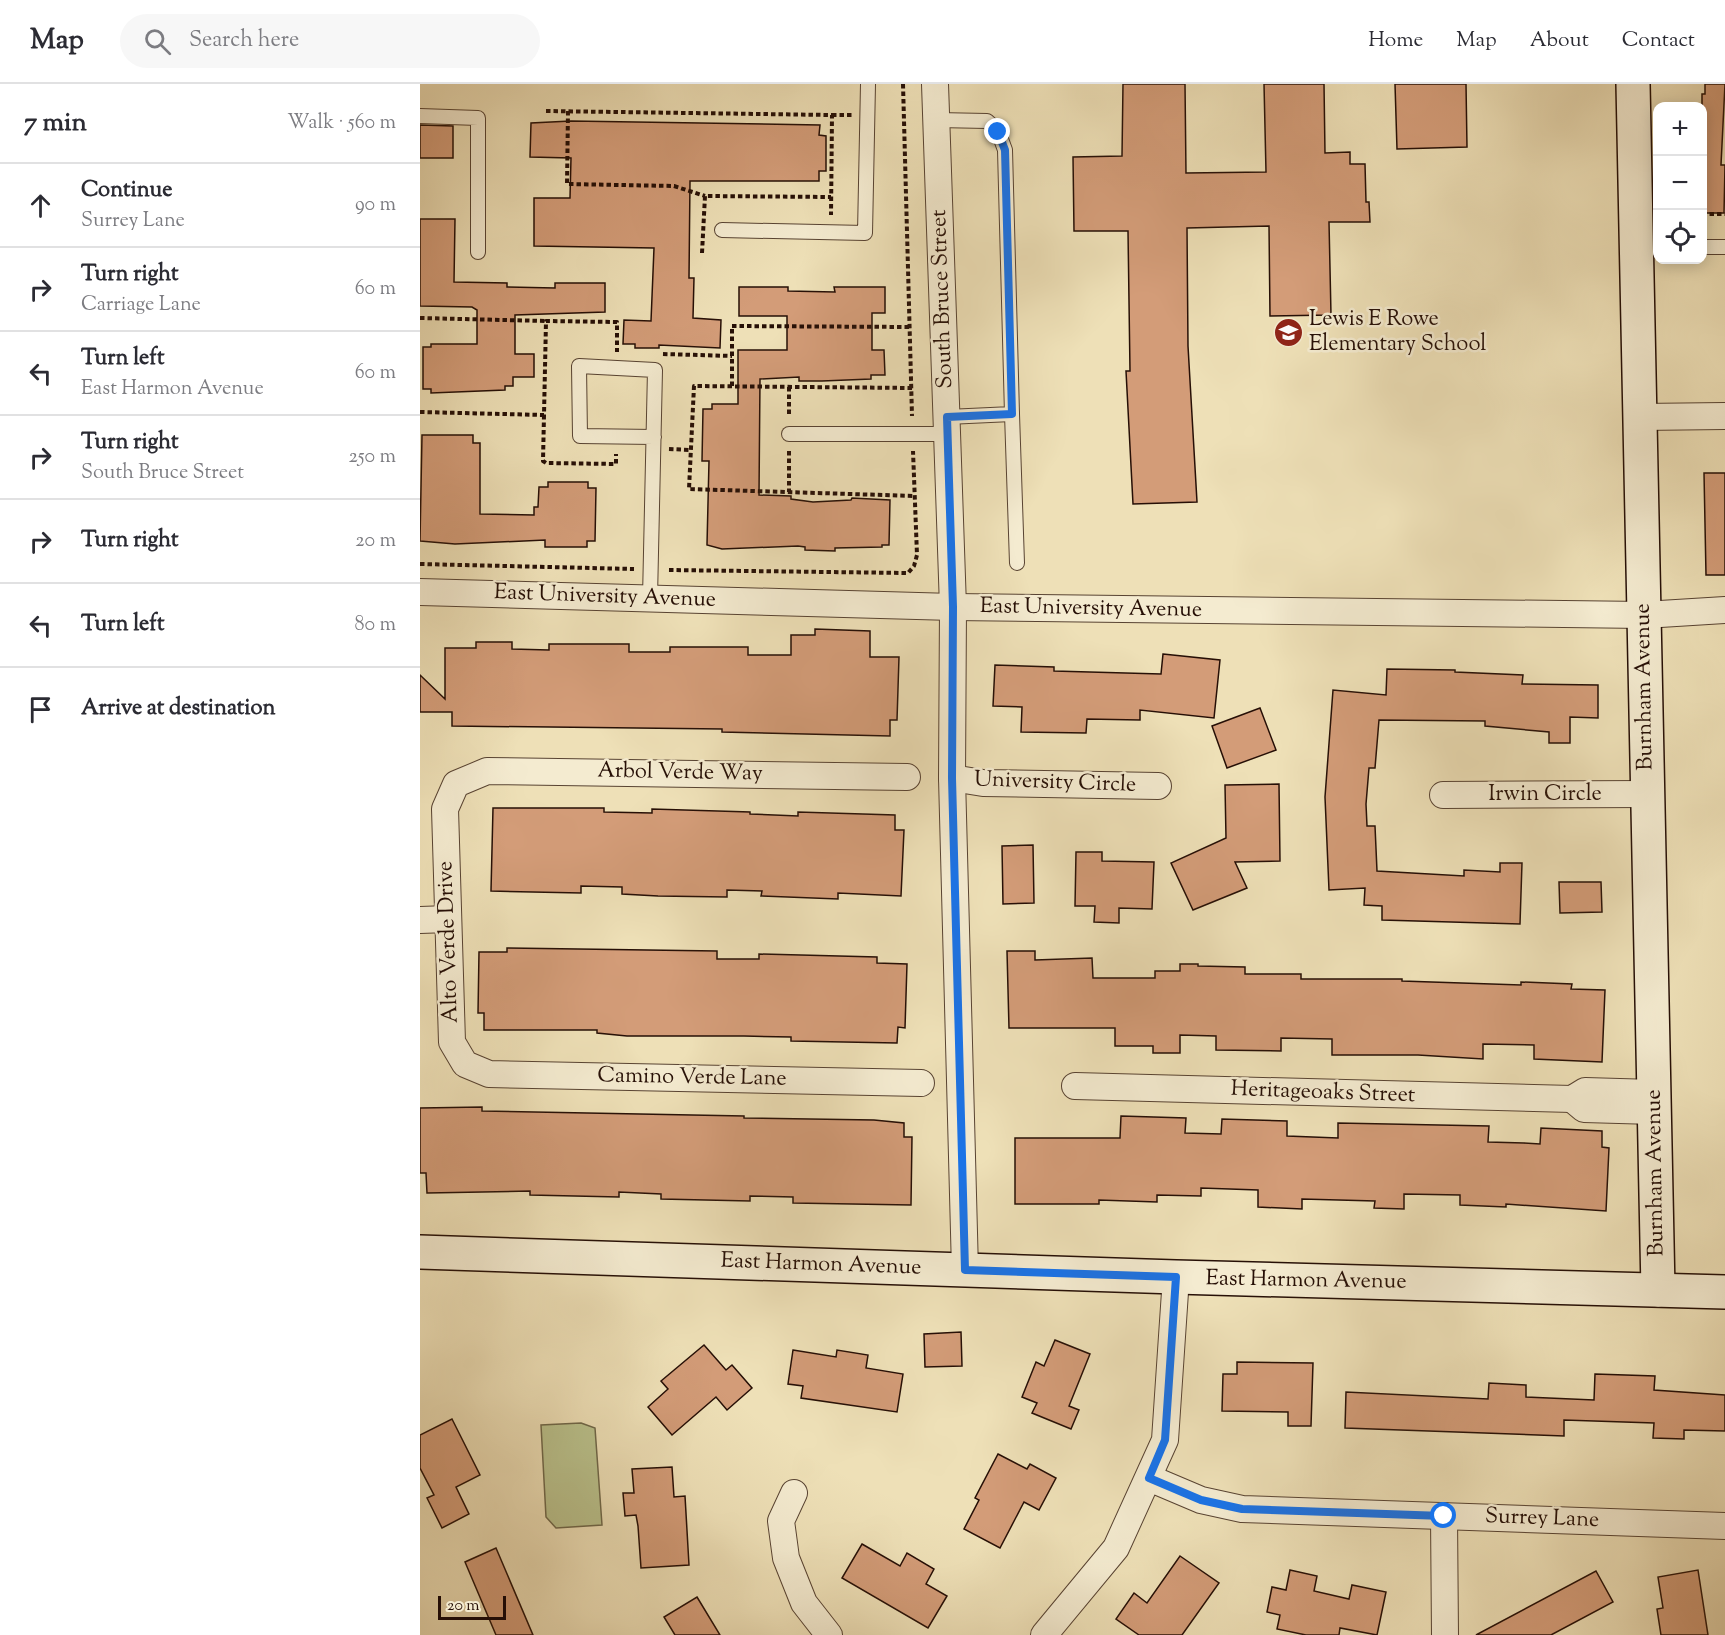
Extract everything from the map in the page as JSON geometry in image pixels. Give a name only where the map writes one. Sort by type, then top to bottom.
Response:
[{"type":"main road","name":"Burnham Avenue","points":[[1633,84],[1642,247],[1640,417],[1658,1290]]},
{"type":"main road","name":"East Harmon Avenue","points":[[420,1252],[1176,1277],[1725,1292]]},
{"type":"street","name":"South Bruce Street","points":[[935,84],[953,607],[952,778],[965,1270]]},
{"type":"street","points":[[1640,417],[1725,416]]},
{"type":"street","name":"East University Avenue","points":[[420,592],[953,607],[1644,615],[1725,610]]},
{"type":"street","name":"Arbol Verde Way","points":[[456,784],[487,771],[907,777]]},
{"type":"street","name":"University Circle","points":[[952,778],[983,783],[1158,786]]},
{"type":"street","name":"Alto Verde Drive","points":[[456,784],[445,809],[448,920],[452,1042],[465,1064]]},
{"type":"street","name":"Irwin Circle","points":[[1443,795],[1647,794]]},
{"type":"street","points":[[420,920],[448,920]]},
{"type":"street","name":"Camino Verde Lane","points":[[465,1064],[489,1074],[921,1083]]},
{"type":"street","name":"Heritageoaks Street","points":[[1075,1086],[1572,1099],[1585,1091],[1654,1102]]},
{"type":"street","points":[[1044,1635],[1116,1548],[1165,1440],[1176,1277]]},
{"type":"street","name":"Surrey Lane","points":[[1149,1478],[1201,1500],[1242,1509],[1725,1526]]},
{"type":"street","points":[[794,1493],[781,1521],[786,1558],[804,1603],[829,1635]]},
{"type":"street","points":[[1444,1516],[1445,1635]]},
{"type":"lane","points":[[722,230],[865,233],[868,84]]},
{"type":"lane","points":[[420,116],[478,118],[478,252]]},
{"type":"lane","points":[[937,120],[987,121],[998,132],[1005,150],[1017,563]]},
{"type":"lane","points":[[1707,247],[1725,247]]},
{"type":"lane","points":[[650,598],[654,437],[655,370],[579,366],[580,436],[654,437]]},
{"type":"lane","points":[[789,434],[947,426],[1012,414]]},
{"type":"path","points":[[546,111],[832,115],[830,231]]},
{"type":"path","points":[[568,111],[567,184],[674,186],[705,196],[831,197]]},
{"type":"path","points":[[702,253],[705,196]]},
{"type":"path","points":[[1707,214],[1725,214]]},
{"type":"path","points":[[420,318],[546,321]]},
{"type":"path","points":[[732,386],[732,326],[910,327]]},
{"type":"green space","points":[[581,1423],[595,1428],[602,1525],[556,1528],[546,1517],[541,1425]]},
{"type":"building","points":[[1123,84],[1185,84],[1186,173],[1266,172],[1264,84],[1324,84],[1325,153],[1350,152],[1350,164],[1365,164],[1366,202],[1369,202],[1370,222],[1329,222],[1331,315],[1270,316],[1269,226],[1187,228],[1188,346],[1197,502],[1133,504],[1126,371],[1130,371],[1128,231],[1074,231],[1073,157],[1122,156]]},
{"type":"building","points":[[1395,84],[1466,84],[1467,147],[1397,149]]},
{"type":"building","points":[[1705,84],[1725,84],[1721,165],[1725,165],[1724,213],[1707,213],[1707,102],[1702,102],[1702,94],[1705,94]]},
{"type":"building","points":[[571,121],[820,125],[819,135],[826,136],[826,171],[819,171],[819,181],[690,181],[689,278],[694,278],[693,318],[721,320],[720,348],[659,345],[659,348],[635,348],[635,344],[623,344],[624,320],[651,321],[654,248],[534,246],[534,198],[570,198],[571,158],[530,157],[531,123]]},
{"type":"building","points":[[420,125],[453,126],[453,158],[420,158]]},
{"type":"building","points":[[420,219],[455,219],[454,282],[507,283],[507,287],[555,288],[555,283],[605,283],[605,312],[515,315],[515,354],[534,354],[534,377],[513,377],[513,386],[505,386],[505,390],[431,393],[431,389],[423,389],[423,347],[431,347],[431,344],[477,344],[477,310],[472,307],[420,306]]},
{"type":"building","points":[[739,287],[788,287],[788,291],[835,292],[834,287],[885,287],[885,313],[872,313],[872,350],[884,350],[885,375],[871,375],[871,379],[822,381],[799,381],[799,377],[760,379],[759,495],[791,496],[791,499],[813,502],[851,500],[852,498],[890,500],[889,545],[835,548],[835,551],[805,550],[805,547],[798,546],[722,549],[707,545],[709,461],[702,461],[703,409],[712,409],[712,404],[738,404],[738,350],[787,350],[787,316],[739,316]]},
{"type":"building","points":[[422,435],[473,435],[473,443],[480,443],[480,514],[534,515],[534,507],[538,507],[539,487],[548,487],[548,482],[588,482],[588,488],[596,488],[595,541],[587,541],[587,547],[545,547],[545,540],[455,544],[420,541]]},
{"type":"building","points":[[1704,473],[1725,473],[1725,575],[1706,575]]},
{"type":"building","points":[[815,629],[870,631],[870,657],[899,657],[897,720],[890,720],[890,736],[722,732],[722,729],[452,726],[452,712],[420,712],[420,675],[445,699],[445,648],[476,648],[476,642],[512,642],[512,649],[549,650],[549,644],[629,644],[629,652],[670,652],[670,647],[748,647],[748,655],[791,655],[791,635],[815,635]]},
{"type":"building","points":[[1163,654],[1220,660],[1214,718],[1140,710],[1140,720],[1087,719],[1086,733],[1021,732],[1022,707],[993,706],[995,665],[1054,667],[1054,671],[1161,674]]},
{"type":"building","points":[[1387,669],[1455,670],[1455,672],[1523,675],[1522,684],[1598,685],[1598,718],[1570,717],[1570,743],[1549,743],[1549,732],[1485,726],[1485,721],[1379,720],[1375,768],[1369,768],[1366,804],[1367,826],[1375,826],[1377,871],[1464,876],[1464,870],[1500,872],[1500,863],[1522,863],[1520,924],[1382,920],[1382,906],[1364,905],[1365,888],[1329,890],[1325,797],[1333,690],[1386,695]]},
{"type":"building","points":[[1260,708],[1276,750],[1227,768],[1212,726]]},
{"type":"building","points":[[1279,784],[1280,861],[1235,862],[1247,888],[1193,910],[1171,863],[1226,838],[1225,785]]},
{"type":"building","points":[[493,808],[604,808],[604,812],[652,813],[652,809],[798,816],[798,812],[895,815],[895,830],[904,830],[901,896],[838,893],[838,899],[761,896],[762,891],[727,890],[727,897],[658,896],[622,894],[622,887],[581,886],[581,893],[491,891]]},
{"type":"building","points":[[1033,845],[1034,903],[1003,904],[1002,846]]},
{"type":"building","points":[[1076,852],[1102,852],[1102,861],[1154,862],[1152,909],[1119,908],[1119,923],[1094,922],[1095,906],[1075,906]]},
{"type":"building","points":[[1559,882],[1601,882],[1602,912],[1560,913]]},
{"type":"building","points":[[507,948],[717,951],[717,959],[759,959],[759,954],[877,957],[877,963],[907,964],[905,1028],[898,1027],[897,1043],[791,1041],[791,1037],[627,1036],[597,1033],[597,1030],[484,1030],[484,1013],[478,1013],[479,952],[507,952]]},
{"type":"building","points":[[1007,951],[1035,951],[1035,960],[1092,958],[1093,978],[1155,978],[1155,971],[1180,971],[1180,964],[1198,964],[1198,966],[1245,967],[1245,974],[1301,974],[1301,979],[1402,979],[1402,981],[1521,985],[1521,982],[1572,984],[1571,989],[1605,990],[1602,1062],[1534,1059],[1534,1045],[1483,1044],[1483,1059],[1418,1055],[1332,1055],[1332,1039],[1281,1038],[1281,1051],[1216,1050],[1216,1036],[1180,1035],[1180,1053],[1153,1053],[1153,1046],[1115,1046],[1115,1028],[1009,1028]]},
{"type":"building","points":[[482,1107],[482,1111],[744,1116],[744,1118],[874,1120],[904,1123],[904,1137],[912,1137],[911,1205],[793,1203],[793,1197],[750,1196],[750,1201],[661,1199],[661,1194],[619,1192],[619,1197],[530,1195],[530,1191],[427,1193],[426,1173],[420,1173],[420,1108]]},
{"type":"building","points":[[1121,1116],[1186,1118],[1185,1133],[1221,1134],[1222,1119],[1287,1121],[1287,1136],[1338,1138],[1338,1123],[1489,1126],[1488,1142],[1540,1144],[1541,1128],[1602,1131],[1602,1147],[1609,1148],[1606,1211],[1506,1204],[1506,1207],[1460,1205],[1460,1195],[1404,1194],[1404,1209],[1374,1208],[1375,1201],[1302,1199],[1302,1209],[1258,1207],[1258,1190],[1201,1188],[1201,1196],[1157,1195],[1157,1202],[1099,1200],[1099,1204],[1015,1204],[1015,1138],[1120,1138]]},
{"type":"building","points":[[961,1332],[962,1366],[925,1367],[924,1334]]},
{"type":"building","points":[[1055,1340],[1090,1354],[1069,1406],[1079,1410],[1071,1429],[1032,1413],[1037,1403],[1022,1397],[1036,1362],[1044,1366]]},
{"type":"building","points":[[704,1345],[726,1370],[732,1365],[752,1388],[727,1410],[716,1397],[672,1435],[648,1407],[668,1389],[661,1381]]},
{"type":"building","points":[[793,1350],[836,1357],[837,1350],[868,1355],[866,1368],[903,1374],[897,1412],[801,1398],[803,1386],[788,1384]]},
{"type":"building","points":[[1237,1362],[1313,1363],[1311,1426],[1288,1426],[1288,1412],[1222,1411],[1223,1374],[1237,1374]]},
{"type":"building","points":[[1595,1374],[1655,1376],[1654,1390],[1725,1395],[1725,1431],[1684,1430],[1684,1439],[1653,1438],[1654,1423],[1564,1420],[1564,1436],[1345,1428],[1346,1392],[1488,1399],[1489,1383],[1526,1385],[1526,1397],[1594,1400]]},
{"type":"building","points":[[452,1419],[480,1475],[456,1487],[469,1514],[442,1528],[427,1498],[434,1495],[420,1468],[420,1435]]},
{"type":"building","points":[[998,1454],[1027,1469],[1030,1464],[1056,1478],[1039,1510],[1024,1502],[1000,1548],[964,1529],[979,1500],[975,1498]]},
{"type":"building","points":[[672,1467],[674,1497],[685,1496],[689,1565],[641,1568],[636,1515],[625,1516],[623,1493],[634,1493],[632,1469]]},
{"type":"building","points":[[862,1544],[900,1566],[907,1553],[934,1569],[926,1584],[947,1596],[928,1628],[842,1578]]},
{"type":"building","points":[[496,1548],[533,1635],[496,1635],[465,1562]]},
{"type":"building","points":[[1180,1556],[1219,1583],[1182,1635],[1139,1635],[1116,1619],[1134,1593],[1147,1603]]},
{"type":"building","points":[[1290,1570],[1317,1576],[1314,1591],[1349,1599],[1352,1585],[1386,1592],[1377,1635],[1340,1628],[1339,1635],[1306,1635],[1277,1629],[1280,1615],[1267,1612],[1272,1587],[1286,1590]]},
{"type":"building","points":[[1698,1570],[1708,1635],[1661,1635],[1657,1609],[1663,1608],[1658,1577]]},
{"type":"building","points":[[1596,1571],[1613,1602],[1551,1635],[1476,1635]]},
{"type":"building","points":[[697,1597],[720,1635],[675,1635],[664,1617]]},
{"type":"place","name":"Lewis E Rowe Elementary School","points":[[1288,333]]},
{"type":"route","points":[[998,132],[1005,150],[1012,414],[947,417],[953,607],[952,778],[965,1270],[1176,1277],[1165,1440],[1149,1478],[1201,1500],[1242,1509],[1444,1516]]}]
